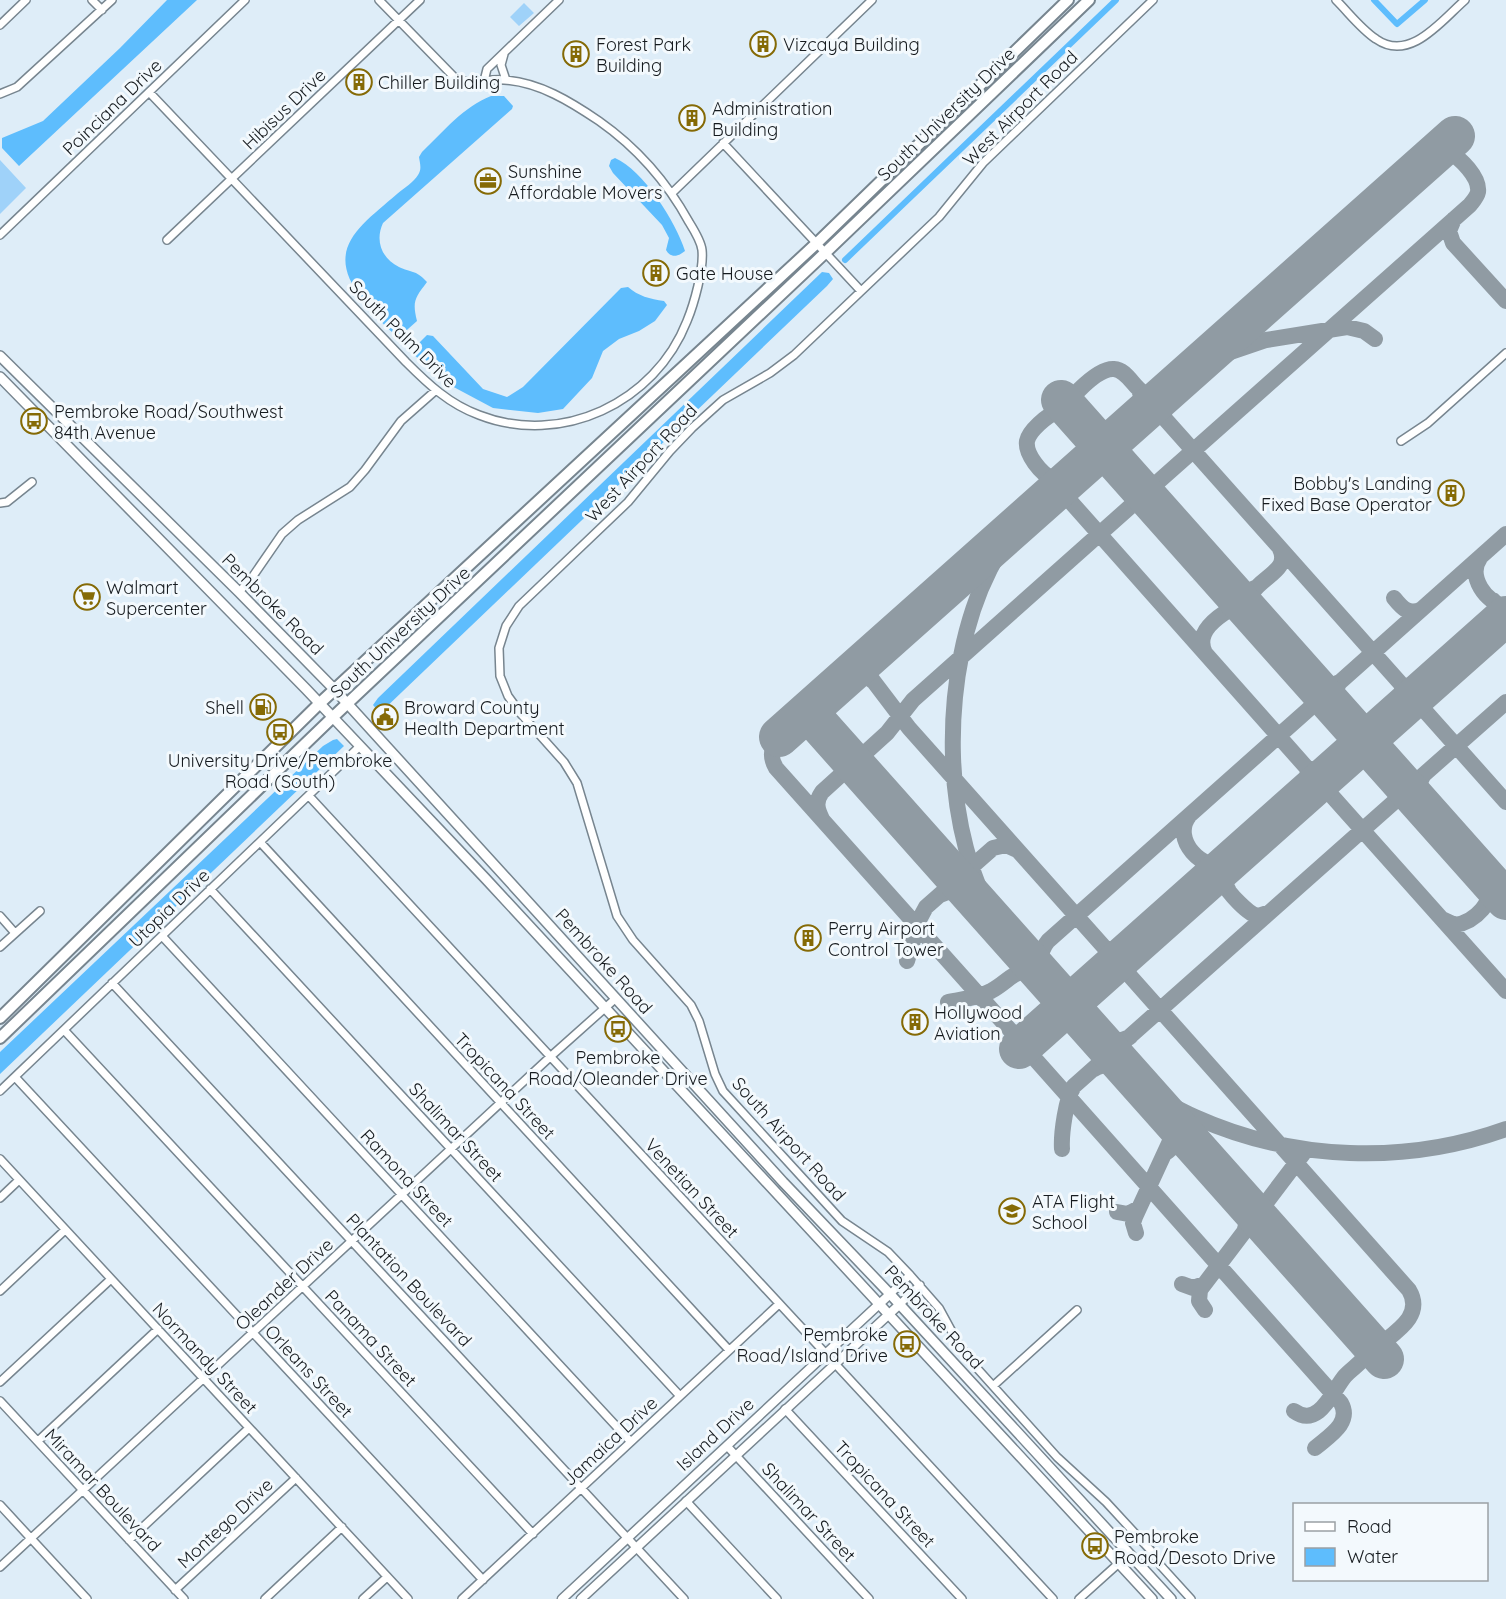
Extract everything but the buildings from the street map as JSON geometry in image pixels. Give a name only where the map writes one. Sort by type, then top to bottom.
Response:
[{"type":"main road","name":"South University Drive","points":[[0,1018],[320,703],[817,243],[1068,0]]},
{"type":"main road","name":"South University Drive","points":[[0,1038],[333,717],[826,252],[1089,0]]},
{"type":"main road","name":"Pembroke Road","points":[[0,356],[335,690],[783,1182],[900,1304],[1171,1599]]},
{"type":"main road","name":"Pembroke Road","points":[[0,377],[320,703],[890,1314],[1152,1599]]},
{"type":"main road","points":[[44,423],[55,411]]},
{"type":"main road","points":[[125,918],[124,906],[177,849],[184,837]]},
{"type":"main road","points":[[1119,1563],[1132,1566],[1164,1599]]},
{"type":"street","points":[[0,25],[26,0]]},
{"type":"street","points":[[92,0],[102,10]]},
{"type":"street","points":[[0,94],[17,87],[112,0]]},
{"type":"street","name":"Poinciana Drive","points":[[0,235],[245,0]]},
{"type":"street","points":[[379,0],[455,78],[463,82],[506,80],[527,84],[558,96],[599,121],[626,143],[672,193],[872,0]]},
{"type":"street","name":"Hibisus Drive","points":[[167,240],[420,0]]},
{"type":"street","points":[[484,81],[487,69],[559,0]]},
{"type":"street","name":"West Airport Road","points":[[499,657],[506,626],[519,606],[628,502],[685,435],[723,400],[770,373],[794,355],[946,209],[983,163],[1153,0]]},
{"type":"street","points":[[1336,0],[1378,41],[1395,46],[1410,45],[1420,40],[1465,0]]},
{"type":"street","points":[[505,52],[501,65],[506,80]]},
{"type":"street","name":"South Palm Drive","points":[[149,92],[435,391],[477,415],[516,425],[553,425],[592,416],[606,410],[643,385],[672,352],[692,308],[701,267],[702,249],[672,193]]},
{"type":"street","points":[[723,143],[861,291]]},
{"type":"street","points":[[1401,441],[1428,423],[1506,353]]},
{"type":"street","points":[[239,592],[251,579],[282,534],[298,520],[350,487],[401,421],[435,391]]},
{"type":"street","points":[[0,503],[7,502],[32,482]]},
{"type":"street","name":"South Airport Road","points":[[499,657],[500,676],[507,696],[564,762],[577,783],[610,898],[621,923],[633,940],[691,1005],[699,1021],[715,1074],[723,1091],[842,1221],[888,1252],[920,1285],[939,1308],[958,1343],[993,1386],[1057,1458],[1106,1502],[1154,1554],[1161,1566],[1191,1599]]},
{"type":"street","name":"Utopia Drive","points":[[0,1091],[360,746]]},
{"type":"street","name":"Venetian Street","points":[[309,796],[1053,1599]]},
{"type":"street","name":"Tropicana Street","points":[[260,842],[729,1350]]},
{"type":"street","name":"Shalimar Street","points":[[210,889],[680,1396]]},
{"type":"street","points":[[0,947],[40,911]]},
{"type":"street","points":[[0,916],[15,933]]},
{"type":"street","name":"Ramona Street","points":[[162,936],[630,1442]]},
{"type":"street","name":"Plantation Boulevard","points":[[112,983],[682,1598]]},
{"type":"street","name":"Oleander Drive","points":[[0,1567],[451,1148],[615,999]]},
{"type":"street","name":"Panama Street","points":[[64,1030],[532,1534]]},
{"type":"street","name":"Orleans Street","points":[[15,1077],[483,1580]]},
{"type":"street","name":"Normandy Street","points":[[0,1159],[408,1599]]},
{"type":"street","points":[[791,1167],[798,1161]]},
{"type":"street","points":[[0,1198],[19,1180]]},
{"type":"street","points":[[0,1291],[66,1230]]},
{"type":"street","points":[[890,1294],[910,1275]]},
{"type":"street","points":[[0,1382],[111,1279]]},
{"type":"street","points":[[900,1304],[920,1285]]},
{"type":"street","name":"Island Drive","points":[[562,1599],[890,1294]]},
{"type":"street","name":"Jamaica Drive","points":[[462,1599],[779,1304]]},
{"type":"street","name":"Island Drive","points":[[581,1599],[900,1304]]},
{"type":"street","points":[[993,1386],[1077,1310]]},
{"type":"street","points":[[38,1441],[158,1329]]},
{"type":"street","name":"Miramar Boulevard","points":[[0,1401],[184,1599]]},
{"type":"street","name":"Tropicana Street","points":[[785,1409],[962,1599]]},
{"type":"street","points":[[129,1540],[249,1428]]},
{"type":"street","name":"Shalimar Street","points":[[727,1446],[869,1599]]},
{"type":"street","name":"Montego Drive","points":[[175,1590],[296,1478]]},
{"type":"street","points":[[686,1501],[777,1599]]},
{"type":"street","points":[[0,1505],[87,1599]]},
{"type":"street","points":[[265,1599],[342,1527]]},
{"type":"street","points":[[1079,1599],[1119,1563]]},
{"type":"street","points":[[363,1599],[387,1576]]},
{"type":"shaded area","points":[[524,3],[534,13],[519,26],[510,17]]},
{"type":"shaded area","points":[[0,160],[26,188],[0,214]]},
{"type":"water","points":[[167,0],[197,0],[19,166],[2,148],[2,138],[43,121]]},
{"type":"water","points":[[491,96],[504,96],[513,106],[512,109],[383,223],[380,242],[384,254],[393,263],[416,273],[427,282],[416,300],[417,321],[399,337],[376,316],[352,283],[346,267],[346,253],[350,241],[370,217],[416,178],[420,171],[419,157],[422,152],[463,113]]},
{"type":"water","points":[[615,158],[626,164],[657,198],[681,239],[685,251],[683,253],[675,256],[668,253],[666,250],[669,238],[662,225],[609,166],[611,160]]},
{"type":"water","points":[[822,272],[829,273],[833,279],[827,286],[380,713],[373,705],[378,698]]},
{"type":"water","points":[[628,287],[644,297],[664,301],[667,305],[655,321],[619,339],[603,351],[592,378],[563,409],[538,413],[493,408],[448,384],[411,351],[427,335],[433,336],[483,389],[507,397],[523,387],[621,288]]},
{"type":"water","points":[[337,739],[344,746],[0,1074],[0,1052],[323,746]]},
{"type":"waterway","points":[[845,260],[1116,0]]},
{"type":"waterway","points":[[1374,0],[1397,24],[1425,0]]},
{"type":"taxiway","points":[[822,819],[818,806],[818,799],[822,792],[887,733],[913,700],[1132,505],[1145,502],[1156,507],[1153,493],[1159,481],[1470,205],[1475,199],[1478,186],[1473,174],[1449,152],[1441,153],[1429,160]]},
{"type":"taxiway","points":[[1454,219],[1449,231],[1453,243],[1506,301]]},
{"type":"taxiway","points":[[1175,385],[1222,355],[1266,340],[1347,327],[1364,331],[1375,339]]},
{"type":"taxiway","points":[[1075,416],[1072,402],[1076,393],[1097,375],[1111,369],[1121,371],[1143,393],[1153,396],[1166,393]]},
{"type":"taxiway","points":[[1139,390],[1144,403],[1140,416]]},
{"type":"taxiway","points":[[1166,393],[1162,407],[1166,420],[1401,684],[1414,690],[1427,685]]},
{"type":"taxiway","points":[[1072,477],[1056,480],[1044,473],[1031,457],[1027,441],[1035,428],[1053,414],[1064,411],[1075,416]]},
{"type":"taxiway","points":[[1072,477],[1067,490],[1070,501],[1306,767],[1311,779],[1307,792]]},
{"type":"taxiway","points":[[1044,501],[1058,498],[1072,503]]},
{"type":"taxiway","points":[[1002,930],[981,892],[966,848],[957,801],[953,752],[955,702],[961,654],[973,609],[994,562],[1027,517]]},
{"type":"taxiway","points":[[948,1002],[986,993],[1022,972],[1036,974],[1046,979],[1041,960],[1042,950],[1048,941],[1310,708],[1316,697],[1314,684],[1328,687],[1340,682],[1506,534]]},
{"type":"taxiway","points":[[1252,614],[1249,603],[1252,593],[1279,566],[1282,558],[1280,549]]},
{"type":"taxiway","points":[[1480,558],[1476,573],[1481,588],[1492,600],[1506,607]]},
{"type":"taxiway","points":[[1230,589],[1245,593],[1255,588]]},
{"type":"taxiway","points":[[1394,598],[1403,608],[1410,611],[1422,609]]},
{"type":"taxiway","points":[[1493,600],[1498,613],[1494,627]]},
{"type":"taxiway","points":[[1205,653],[1202,639],[1209,626],[1218,617],[1238,608],[1252,614]]},
{"type":"taxiway","points":[[868,658],[871,678],[909,728],[1104,947],[1115,953],[1129,951]]},
{"type":"taxiway","points":[[840,684],[857,673],[873,681]]},
{"type":"taxiway","points":[[1335,708],[1333,693],[1340,682]]},
{"type":"taxiway","points":[[1400,709],[1405,697],[1401,684]]},
{"type":"taxiway","points":[[1427,685],[1422,699],[1425,711],[1506,802]]},
{"type":"taxiway","points":[[1062,1149],[1065,1116],[1074,1086],[1394,802],[1399,792],[1398,778],[1409,781],[1420,778],[1506,702]]},
{"type":"taxiway","points":[[779,737],[772,752],[772,760],[776,768],[1010,1030],[1022,1036],[1036,1034]]},
{"type":"taxiway","points":[[1306,767],[1319,773],[1331,771]]},
{"type":"taxiway","points":[[1419,802],[1416,790],[1423,776]]},
{"type":"taxiway","points":[[1307,792],[1322,790],[1332,796],[1506,991]]},
{"type":"taxiway","points":[[1189,816],[1184,825],[1184,834],[1192,852],[1208,864],[1227,864]]},
{"type":"taxiway","points":[[907,961],[919,920],[926,907],[993,848],[1006,845],[1017,850]]},
{"type":"taxiway","points":[[1227,864],[1223,880],[1234,897],[1254,915],[1270,912]]},
{"type":"taxiway","points":[[1442,919],[1455,925],[1470,920],[1487,903],[1489,881]]},
{"type":"taxiway","points":[[1202,886],[1217,883],[1228,889]]},
{"type":"taxiway","points":[[940,895],[951,892],[960,893],[978,903]]},
{"type":"taxiway","points":[[1485,905],[1494,901],[1506,903]]},
{"type":"taxiway","points":[[1129,951],[1125,964],[1130,976],[1409,1290],[1413,1300],[1410,1316],[1405,1324],[1375,1349]]},
{"type":"taxiway","points":[[1092,1031],[1110,1040],[1130,1037]]},
{"type":"taxiway","points":[[1036,1034],[1032,1044],[1035,1059],[1341,1403],[1344,1410],[1341,1423],[1315,1448]]},
{"type":"taxiway","points":[[1094,1069],[1107,1065],[1120,1067],[1157,1097],[1195,1117],[1232,1132],[1310,1150],[1389,1153],[1468,1141],[1506,1129]]},
{"type":"taxiway","points":[[1136,1233],[1133,1223],[1135,1217],[1171,1139],[1171,1127],[1164,1112]]},
{"type":"taxiway","points":[[1167,1152],[1182,1144],[1198,1150]]},
{"type":"taxiway","points":[[1205,1310],[1199,1301],[1200,1290],[1303,1154]]},
{"type":"taxiway","points":[[1237,1194],[1246,1210],[1245,1229]]},
{"type":"taxiway","points":[[1117,1212],[1128,1214],[1139,1208]]},
{"type":"taxiway","points":[[1182,1284],[1193,1288],[1204,1284]]},
{"type":"taxiway","points":[[1294,1411],[1303,1415],[1318,1412],[1345,1376],[1363,1360],[1369,1348],[1360,1332]]},
{"type":"runway","points":[[779,737],[1455,136]]},
{"type":"runway","points":[[1061,400],[1506,900]]},
{"type":"runway","points":[[1019,1049],[1506,616]]},
{"type":"runway","points":[[808,712],[1384,1359]]},
{"type":"place","name":"Vizcaya Building","points":[[763,44]]},
{"type":"place","name":"Forest Park Building","points":[[576,54]]},
{"type":"place","name":"Chiller Building","points":[[359,82]]},
{"type":"place","name":"Administration Building","points":[[692,118]]},
{"type":"place","name":"Sunshine Affordable Movers","points":[[488,181]]},
{"type":"place","name":"Gate House","points":[[656,273]]},
{"type":"place","name":"Pembroke Road/Southwest 84th Avenue","points":[[34,421]]},
{"type":"place","name":"Bobby's Landing Fixed Base Operator","points":[[1451,493]]},
{"type":"place","name":"Walmart Supercenter","points":[[87,597]]},
{"type":"place","name":"Shell","points":[[263,707]]},
{"type":"place","name":"Broward County Health Department","points":[[385,717]]},
{"type":"place","name":"University Drive/Pembroke Road (South)","points":[[280,732]]},
{"type":"place","name":"Perry Airport Control Tower","points":[[808,938]]},
{"type":"place","name":"Hollywood Aviation","points":[[915,1022]]},
{"type":"place","name":"Pembroke Road/Oleander Drive","points":[[618,1029]]},
{"type":"place","name":"ATA Flight School","points":[[1012,1211]]},
{"type":"place","name":"Pembroke Road/Island Drive","points":[[907,1344]]},
{"type":"place","name":"Pembroke Road/Desoto Drive","points":[[1095,1546]]}]
